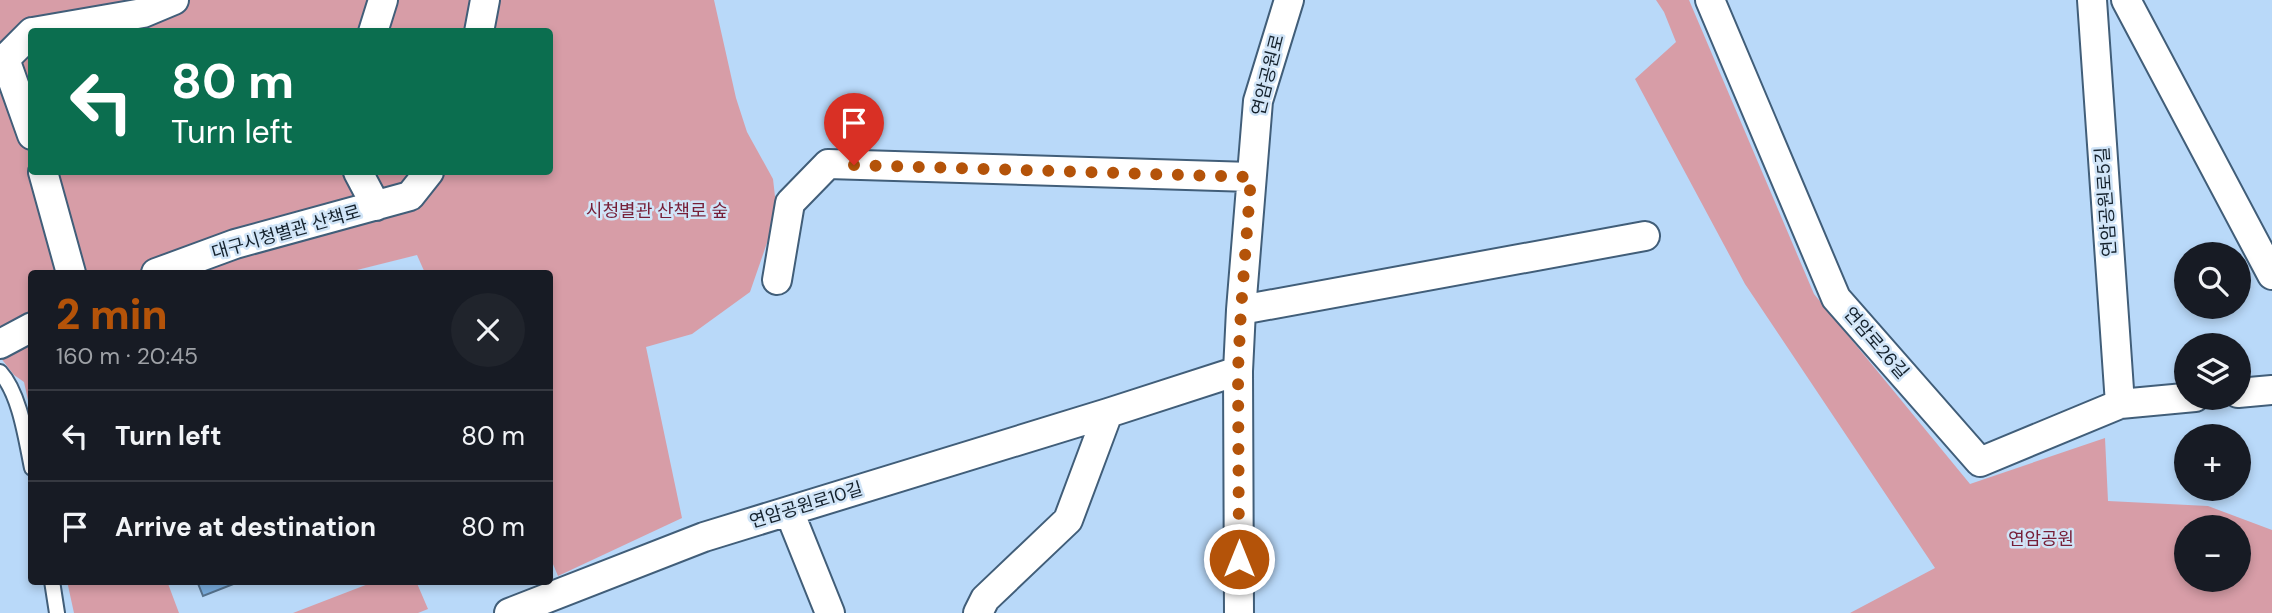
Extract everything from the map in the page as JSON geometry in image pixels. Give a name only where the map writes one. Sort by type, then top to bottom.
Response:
[{"type":"street","points":[[77,28],[143,13],[174,0]]},
{"type":"street","points":[[374,28],[383,0]]},
{"type":"street","points":[[480,28],[485,0]]},
{"type":"street","name":"연암공원로","points":[[1239,613],[1238,370],[1251,177],[1258,101],[1289,0]]},
{"type":"street","name":"연암로26길","points":[[1710,0],[1836,298],[1980,461],[2120,404],[2174,399]]},
{"type":"street","name":"연암공원로5길","points":[[2092,0],[2120,404]]},
{"type":"street","points":[[2126,0],[2272,275]]},
{"type":"street","points":[[20,41],[5,60],[28,124]]},
{"type":"street","points":[[777,280],[790,203],[828,164],[1251,177]]},
{"type":"street","points":[[44,175],[70,270]]},
{"type":"street","name":"대구시청별관 산책로","points":[[360,175],[376,206]]},
{"type":"street","name":"대구시청별관 산책로","points":[[164,270],[235,244],[410,196],[427,175]]},
{"type":"street","points":[[1241,310],[1645,236]]},
{"type":"street","points":[[0,344],[28,329]]},
{"type":"street","name":"연암공원로10길","points":[[509,613],[704,537],[1108,413],[1238,370]]},
{"type":"street","points":[[2251,392],[2272,390]]},
{"type":"street","points":[[978,613],[985,599],[1068,520],[1108,413]]},
{"type":"street","points":[[789,511],[830,613]]},
{"type":"lane","points":[[0,372],[9,382],[28,449]]},
{"type":"lane","points":[[53,585],[57,613]]},
{"type":"green space","name":"시청별관 산책로 숲","points":[[0,0],[714,0],[736,98],[747,132],[773,179],[777,214],[750,292],[692,334],[646,347],[682,518],[558,576],[553,564],[553,270],[424,270],[417,255],[357,270],[28,270],[28,400],[24,382],[14,375],[0,357]]},
{"type":"green space","name":"연암공원","points":[[1656,0],[1689,0],[1814,294],[1970,484],[2105,438],[2108,501],[2208,506],[2232,515],[2174,515],[2174,592],[2251,592],[2251,522],[2272,530],[2272,613],[1850,613],[1935,568],[1745,284],[1635,79],[1676,42]]},
{"type":"green space","points":[[68,585],[168,585],[179,613],[74,613]]},
{"type":"green space","points":[[366,585],[418,585],[428,609],[418,613],[293,613]]},
{"type":"building","points":[[199,585],[231,585],[203,596]]},
{"type":"route","points":[[854,165],[1251,177],[1238,370],[1239,559]]}]
